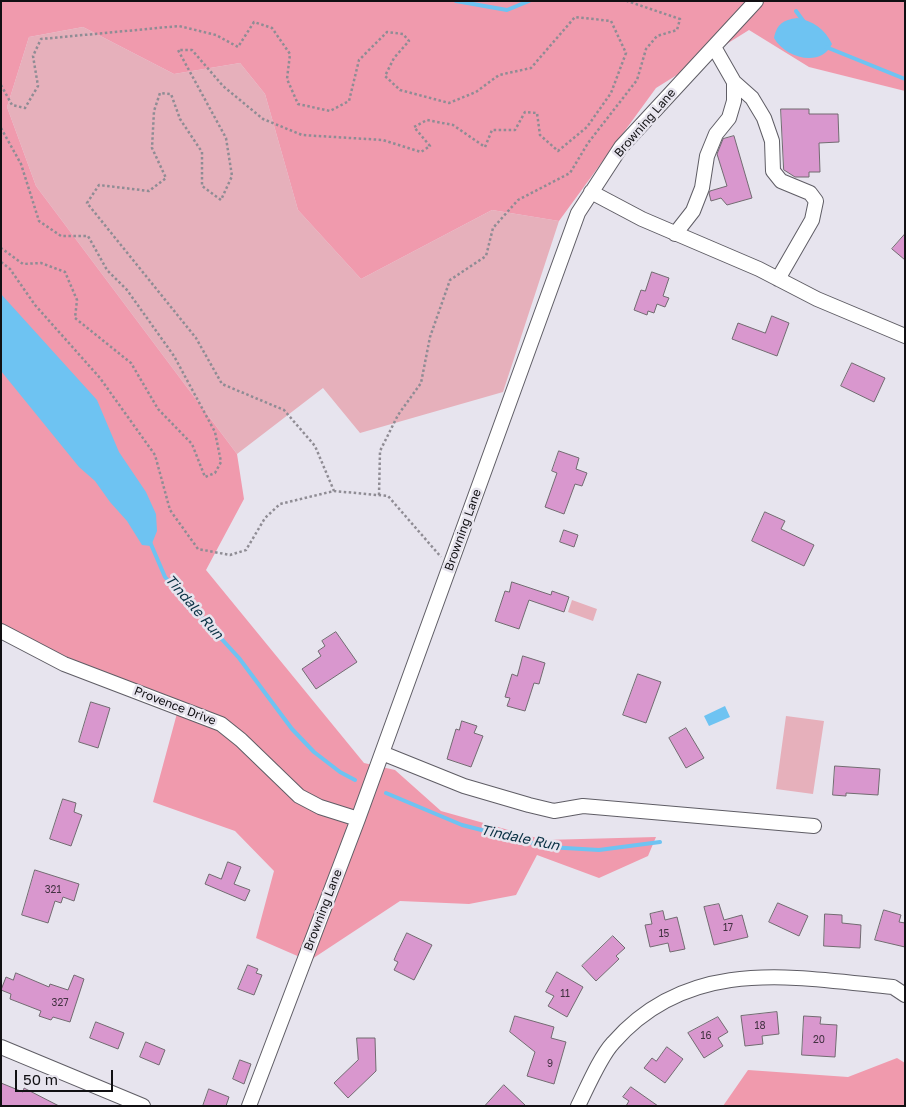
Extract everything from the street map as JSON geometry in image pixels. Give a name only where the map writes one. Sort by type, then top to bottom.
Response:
[{"type":"street","name":"Browning Lane","points":[[249,1106],[358,819],[558,263],[578,213],[621,148],[756,1]]},
{"type":"street","points":[[714,47],[734,82],[752,98],[764,118],[772,140],[773,171],[782,181],[810,193],[816,200],[812,220],[778,279]]},
{"type":"street","points":[[675,234],[693,211],[702,188],[707,156],[716,134],[729,118],[734,101],[734,82]]},
{"type":"street","points":[[591,192],[675,234],[778,279],[817,299],[905,336]]},
{"type":"street","name":"Provence Drive","points":[[1,631],[64,664],[221,724],[241,740],[299,796],[320,807],[358,819]]},
{"type":"street","points":[[382,752],[464,786],[554,811],[583,806],[814,826]]},
{"type":"street","points":[[578,1106],[612,1043],[651,1007],[684,990],[731,979],[764,976],[894,987],[905,995]]},
{"type":"street","points":[[1,1047],[143,1106]]},
{"type":"path","points":[[379,495],[380,451],[398,415],[421,383],[430,337],[450,280],[486,256],[493,228],[518,200],[570,173],[588,143],[637,80],[646,49],[657,36],[677,30],[680,19],[628,1]]},
{"type":"path","points":[[1,85],[12,105],[25,108],[38,86],[33,56],[41,39],[180,26],[216,35],[238,47],[254,22],[272,28],[290,54],[287,79],[298,104],[330,111],[348,101],[359,60],[386,32],[403,34],[409,41],[394,58],[385,76],[400,90],[449,103],[476,92],[499,75],[532,68],[575,17],[611,21],[626,53],[611,93],[587,127],[558,151],[540,135],[537,113],[525,112],[515,130],[492,130],[485,147],[453,125],[427,120],[414,127],[430,146],[421,152],[382,140],[302,135],[263,119],[223,86],[192,50],[178,50],[226,138],[232,176],[221,200],[202,186],[202,152],[180,119],[171,94],[160,93],[154,112],[152,148],[166,178],[150,191],[99,185],[87,203],[196,338],[222,384],[284,410],[315,446],[334,491]]},
{"type":"path","points":[[1,128],[21,164],[39,221],[61,236],[88,236],[107,270],[127,290],[174,356],[215,432],[221,462],[215,473],[205,477],[192,444],[158,409],[131,363],[75,318],[77,300],[65,272],[41,263],[24,264],[1,248]]},
{"type":"path","points":[[1,262],[10,269],[35,305],[100,378],[155,455],[170,510],[198,549],[230,555],[246,550],[265,518],[280,504],[334,491],[388,496],[450,567]]},
{"type":"shaded area","points":[[1,1],[905,1],[905,91],[809,67],[749,30],[656,88],[559,221],[492,210],[361,279],[298,210],[265,94],[240,63],[174,74],[83,27],[29,37],[7,107],[36,186],[237,454],[244,499],[206,570],[364,763],[395,770],[441,811],[544,840],[656,837],[648,856],[599,878],[537,855],[516,895],[469,904],[400,901],[309,961],[256,938],[274,871],[235,831],[153,802],[179,706],[1,628]]},
{"type":"shaded area","points":[[83,27],[174,74],[240,63],[265,94],[298,210],[361,279],[492,210],[559,221],[503,392],[360,433],[323,388],[237,454],[36,186],[7,107],[29,37]]},
{"type":"shaded area","points":[[572,600],[597,609],[593,621],[568,612]]},
{"type":"shaded area","points":[[786,716],[824,721],[813,794],[776,789]]},
{"type":"shaded area","points":[[897,1058],[905,1063],[905,1106],[723,1106],[748,1070],[848,1077]]},
{"type":"water","points":[[797,18],[808,21],[826,34],[832,44],[827,51],[820,56],[812,58],[803,57],[786,51],[779,45],[774,38],[779,26],[788,20]]},
{"type":"water","points":[[1,294],[97,400],[119,452],[146,492],[156,514],[157,531],[151,546],[142,545],[127,521],[95,481],[79,467],[1,371]]},
{"type":"water","points":[[725,706],[730,717],[709,726],[704,716]]},
{"type":"building","points":[[781,109],[809,109],[809,114],[838,114],[839,142],[819,143],[820,172],[809,172],[809,177],[795,177],[784,170]]},
{"type":"building","points":[[734,136],[752,198],[727,205],[721,198],[711,201],[709,193],[710,191],[727,186],[717,154],[723,139]]},
{"type":"building","points":[[905,234],[905,260],[892,249]]},
{"type":"building","points":[[652,272],[669,278],[663,296],[669,298],[665,307],[657,304],[654,313],[648,311],[647,315],[634,310],[641,290],[645,291]]},
{"type":"building","points":[[772,316],[789,323],[777,356],[732,339],[738,323],[765,333]]},
{"type":"building","points":[[852,363],[885,378],[874,402],[841,386]]},
{"type":"building","points":[[559,451],[579,458],[576,469],[587,473],[582,486],[575,484],[564,514],[545,507],[557,473],[552,471]]},
{"type":"building","points":[[765,512],[785,521],[781,529],[814,545],[804,566],[752,541]]},
{"type":"building","points":[[564,530],[578,535],[574,547],[560,542]]},
{"type":"building","points":[[512,582],[551,595],[552,591],[569,597],[564,612],[529,600],[519,629],[495,621],[505,591],[509,592]]},
{"type":"building","points":[[336,632],[357,662],[316,689],[302,669],[321,656],[318,651],[325,646],[322,641]]},
{"type":"building","points":[[523,656],[545,663],[539,684],[534,683],[525,711],[507,706],[510,698],[505,697],[512,674],[517,676]]},
{"type":"building","points":[[638,674],[661,682],[646,723],[623,715]]},
{"type":"building","points":[[91,702],[110,708],[98,748],[79,742]]},
{"type":"building","points":[[462,721],[477,726],[474,733],[483,736],[471,767],[447,759],[456,729],[459,730]]},
{"type":"building","points":[[686,728],[704,758],[686,768],[669,738]]},
{"type":"building","points":[[835,766],[880,769],[878,795],[846,793],[846,796],[833,795]]},
{"type":"building","points":[[63,799],[76,803],[74,812],[82,815],[71,846],[50,839]]},
{"type":"building","points":[[228,862],[241,867],[234,884],[250,890],[245,901],[205,884],[209,874],[221,879]]},
{"type":"building","points":[[35,870],[79,884],[74,901],[63,897],[61,903],[55,901],[48,923],[22,915]]},
{"type":"building","points":[[778,903],[808,916],[799,936],[769,922]]},
{"type":"building","points":[[719,904],[724,920],[742,915],[748,937],[714,945],[704,907]]},
{"type":"building","points":[[884,910],[901,915],[899,922],[905,923],[905,947],[875,940]]},
{"type":"building","points":[[663,911],[665,920],[677,917],[685,949],[670,952],[668,943],[650,947],[645,925],[652,924],[650,914]]},
{"type":"building","points":[[825,914],[842,915],[842,923],[861,925],[860,948],[824,946]]},
{"type":"building","points":[[407,933],[432,945],[414,980],[394,970],[398,962],[394,960]]},
{"type":"building","points":[[613,936],[625,948],[616,956],[619,959],[596,981],[582,966]]},
{"type":"building","points":[[248,965],[258,969],[256,973],[262,975],[254,995],[238,989]]},
{"type":"building","points":[[557,972],[583,987],[567,1017],[548,1006],[554,996],[546,992]]},
{"type":"building","points":[[16,973],[49,987],[50,984],[68,990],[74,975],[84,979],[70,1022],[53,1017],[51,1020],[39,1016],[41,1011],[10,999],[11,994],[1,990],[6,977],[13,980]]},
{"type":"building","points":[[777,1012],[779,1034],[762,1036],[763,1044],[745,1046],[741,1016]]},
{"type":"building","points":[[515,1016],[554,1027],[551,1038],[566,1042],[554,1084],[527,1076],[535,1052],[510,1032]]},
{"type":"building","points":[[804,1016],[821,1017],[820,1024],[837,1025],[835,1057],[802,1055]]},
{"type":"building","points":[[718,1017],[728,1032],[718,1038],[723,1046],[704,1058],[688,1033]]},
{"type":"building","points":[[96,1022],[124,1033],[118,1049],[90,1038]]},
{"type":"building","points":[[357,1038],[375,1038],[376,1071],[348,1098],[334,1083],[358,1060]]},
{"type":"building","points":[[146,1042],[165,1050],[159,1065],[140,1057]]},
{"type":"building","points":[[667,1047],[683,1059],[665,1083],[644,1068],[652,1058],[656,1061]]},
{"type":"building","points":[[240,1060],[251,1064],[244,1084],[233,1079]]},
{"type":"building","points":[[1,1083],[23,1092],[24,1088],[59,1106],[1,1106]]},
{"type":"building","points":[[504,1085],[526,1106],[485,1106]]},
{"type":"building","points":[[631,1087],[658,1106],[626,1106],[629,1101],[623,1097]]},
{"type":"building","points":[[209,1089],[229,1097],[226,1106],[203,1106]]},
{"type":"waterway","points":[[456,1],[507,10],[529,1]]},
{"type":"waterway","points":[[796,11],[804,22]]},
{"type":"waterway","points":[[826,47],[905,79]]},
{"type":"waterway","name":"Tindale Run","points":[[150,542],[165,577],[239,658],[292,729],[314,752],[340,772],[355,780]]},
{"type":"waterway","name":"Tindale Run","points":[[386,793],[462,825],[548,847],[599,850],[660,842]]}]
